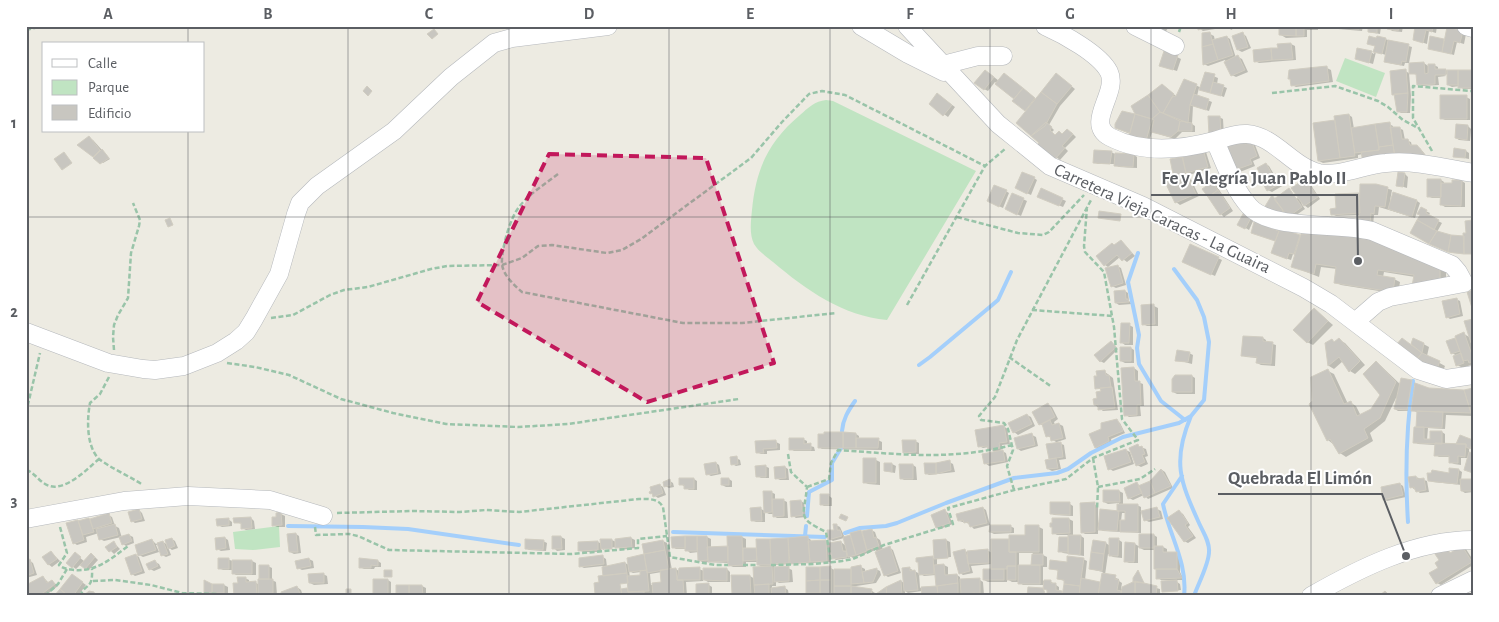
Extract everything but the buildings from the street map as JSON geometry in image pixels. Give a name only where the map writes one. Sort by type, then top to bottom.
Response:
[{"type":"street","points":[[26,332],[114,364],[155,370],[184,366],[201,360],[236,342],[246,332],[279,274],[300,203],[317,186],[386,138],[451,77],[494,43],[512,38],[608,26]]},
{"type":"street","points":[[861,26],[908,54],[948,71],[978,56],[1003,56]]},
{"type":"street","name":"Carretera Vieja Caracas - La Guaira","points":[[907,26],[998,124],[1050,166],[1148,208],[1304,288],[1331,304],[1418,370],[1446,379],[1473,375]]},
{"type":"street","points":[[1045,26],[1093,55],[1109,71],[1111,78],[1110,92],[1100,115],[1102,131],[1107,136],[1130,145],[1168,150],[1215,141],[1237,133],[1261,137],[1303,166],[1321,173],[1342,172],[1387,162],[1473,173]]},
{"type":"street","points":[[1135,26],[1174,46]]},
{"type":"street","points":[[1466,26],[1473,28]]},
{"type":"street","points":[[1215,141],[1234,184],[1249,206],[1258,215],[1284,222],[1358,228],[1372,231],[1452,265],[1464,283],[1390,297],[1378,302],[1355,322]]},
{"type":"street","points":[[26,519],[124,501],[188,496],[270,500],[326,528]]},
{"type":"street","points":[[1311,596],[1384,559],[1444,542],[1473,540]]},
{"type":"street","points":[[1440,596],[1473,580]]},
{"type":"path","points":[[26,30],[43,26]]},
{"type":"path","points":[[1272,93],[1335,86],[1378,101],[1403,120],[1418,128]]},
{"type":"path","points":[[1442,168],[1414,118],[1413,86],[1471,91]]},
{"type":"path","points":[[254,319],[293,315],[330,295],[344,290],[368,287],[431,269],[447,266],[502,265],[522,258],[538,246],[552,245],[607,253],[622,250],[641,239],[751,158],[809,94],[822,91],[845,94],[985,166]]},
{"type":"path","points":[[908,305],[985,166],[1016,140]]},
{"type":"path","points":[[558,174],[526,199],[517,209],[505,240],[502,265],[512,284],[522,292],[683,323],[742,323],[836,313]]},
{"type":"path","points":[[957,217],[1018,233],[1043,236],[1095,186]]},
{"type":"path","points":[[1014,490],[1006,466],[1012,455],[1008,428],[1004,424],[979,418],[992,402],[1009,356],[1087,207],[1095,186]]},
{"type":"path","points":[[134,203],[140,220],[130,253],[128,298],[114,325],[114,364],[103,389],[90,403],[90,441],[99,459],[161,498]]},
{"type":"path","points":[[771,565],[831,563],[853,559],[884,545],[953,524],[948,508],[1014,490],[1066,479],[1093,458],[1138,440],[1122,419],[1113,316],[1104,272],[1085,252],[1087,207]]},
{"type":"path","points":[[1032,310],[1113,316]]},
{"type":"path","points":[[26,413],[44,339]]},
{"type":"path","points":[[1009,356],[1052,387]]},
{"type":"path","points":[[201,360],[255,367],[289,375],[342,399],[393,413],[446,424],[518,427],[568,424],[739,399]]},
{"type":"path","points":[[807,488],[829,479],[831,463],[838,450],[912,456],[945,456],[991,451],[1012,445]]},
{"type":"path","points":[[788,454],[791,472],[807,488]]},
{"type":"path","points":[[1093,458],[1098,487],[1098,510]]},
{"type":"path","points":[[26,470],[30,471],[46,485],[59,486],[75,479],[99,459]]},
{"type":"path","points":[[1098,487],[1140,479],[1155,469]]},
{"type":"path","points":[[807,488],[804,516],[807,522],[826,532],[831,563]]},
{"type":"path","points":[[667,536],[638,539],[638,548],[572,554],[389,550],[358,536],[326,528],[338,513],[486,510],[519,512],[639,499],[655,500],[660,502],[663,507],[670,557],[716,565],[728,565]]},
{"type":"path","points":[[56,514],[66,553],[59,565],[60,567],[82,570],[92,569],[101,566],[128,546]]},
{"type":"path","points":[[743,565],[757,565]]},
{"type":"path","points":[[45,596],[58,584],[67,569]]},
{"type":"path","points":[[92,569],[93,581]]},
{"type":"path","points":[[80,596],[84,589],[93,581],[115,580],[151,585],[174,592],[219,594],[223,596]]},
{"type":"path","points":[[174,592],[175,596]]},
{"type":"highlighted area","points":[[549,154],[706,158],[774,363],[647,402],[477,302]]},
{"type":"green space","points":[[1345,58],[1385,73],[1376,97],[1336,81]]},
{"type":"green space","points":[[826,100],[833,101],[976,171],[887,320],[855,313],[812,292],[765,256],[752,240],[751,223],[754,195],[766,157],[772,146],[789,125],[812,105]]},
{"type":"green space","points":[[279,526],[280,547],[253,550],[235,549],[233,532]]},
{"type":"waterway","points":[[1138,253],[1128,282],[1139,335],[1137,348],[1139,364],[1161,401],[1185,420]]},
{"type":"waterway","points":[[845,533],[860,528],[897,523],[1014,478],[1057,473],[1068,469],[1091,453],[1123,437],[1179,423],[1191,416],[1204,400],[1209,342],[1204,317],[1197,300],[1174,269]]},
{"type":"waterway","points":[[919,365],[998,300],[1011,272]]},
{"type":"waterway","points":[[1408,522],[1407,452],[1413,381]]},
{"type":"waterway","points":[[842,431],[846,415],[855,401]]},
{"type":"waterway","points":[[1191,416],[1182,446],[1181,471],[1187,495],[1209,548],[1209,557],[1194,596]]},
{"type":"waterway","points":[[807,516],[809,492],[832,480],[832,463],[841,448]]},
{"type":"waterway","points":[[1182,476],[1163,504],[1181,561],[1184,596]]},
{"type":"waterway","points":[[288,526],[408,529],[519,545]]},
{"type":"waterway","points":[[805,536],[806,526]]},
{"type":"waterway","points":[[673,532],[825,537]]},
{"type":"place","name":"Fe y Alegría Juan Pablo II","points":[[1358,261]]},
{"type":"place","name":"Quebrada El Limón","points":[[1406,556]]}]
